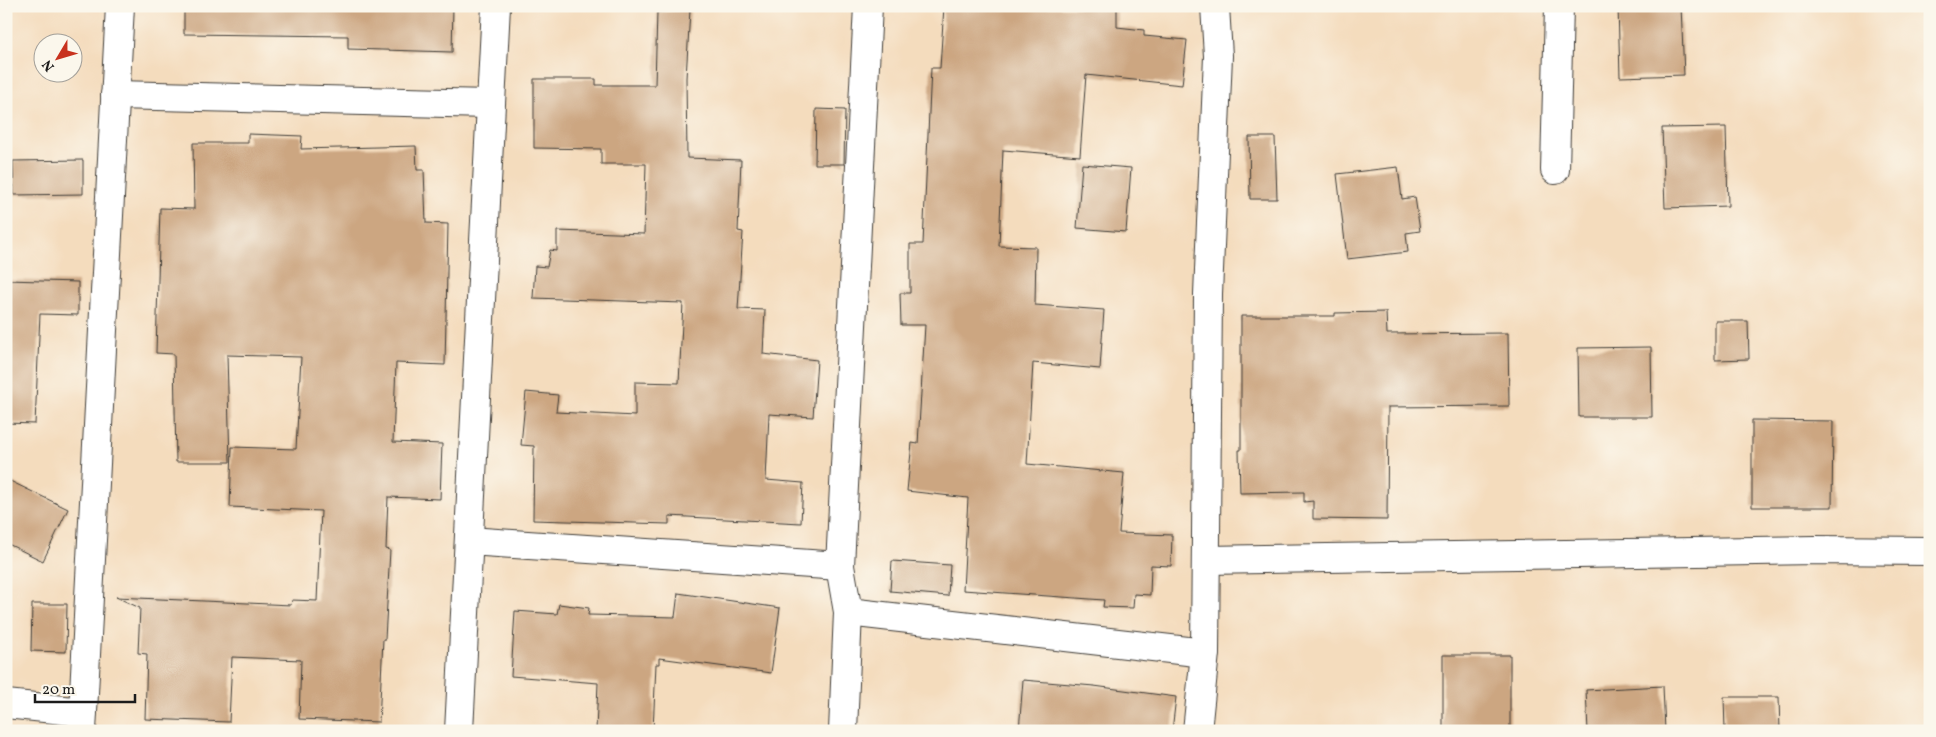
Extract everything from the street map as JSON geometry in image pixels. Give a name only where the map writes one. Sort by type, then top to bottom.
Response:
[{"type":"street","points":[[6,704],[82,721],[120,6]]},
{"type":"street","points":[[459,731],[470,541],[489,104],[496,6]]},
{"type":"street","points":[[842,731],[848,612],[840,566],[868,6]]},
{"type":"street","points":[[1196,731],[1205,653],[1208,294],[1218,56],[1215,6]]},
{"type":"street","points":[[1555,170],[1559,6]]},
{"type":"street","points":[[114,95],[489,104]]},
{"type":"street","points":[[470,541],[840,566]]},
{"type":"street","points":[[1207,560],[1795,550],[1930,551]]},
{"type":"street","points":[[848,612],[1205,653]]},
{"type":"building","points":[[184,6],[453,6],[452,52],[348,49],[348,36],[184,34]]},
{"type":"building","points":[[944,6],[1117,8],[1117,27],[1144,30],[1144,36],[1187,40],[1182,85],[1086,75],[1080,156],[1003,150],[999,246],[1036,247],[1035,305],[1104,310],[1100,369],[1033,363],[1027,464],[1124,473],[1119,533],[1172,535],[1171,566],[1151,565],[1150,595],[1134,594],[1133,608],[1103,607],[1104,600],[963,590],[968,498],[907,491],[912,443],[918,444],[925,325],[901,325],[900,293],[910,293],[910,244],[923,244],[931,68],[940,68]]},
{"type":"building","points":[[1618,6],[1681,6],[1684,75],[1620,77]]},
{"type":"building","points":[[690,10],[686,78],[687,158],[741,160],[738,231],[743,232],[738,309],[765,310],[763,354],[817,360],[813,417],[769,414],[766,480],[803,483],[801,523],[669,516],[669,524],[533,520],[534,446],[521,445],[526,392],[558,395],[556,412],[635,416],[635,382],[679,383],[683,303],[533,298],[535,266],[547,267],[550,250],[557,251],[557,231],[644,234],[646,164],[601,164],[601,149],[534,148],[534,79],[596,79],[596,85],[655,85],[657,12]]},
{"type":"building","points":[[816,109],[845,110],[844,164],[815,164]]},
{"type":"building","points":[[1726,127],[1728,206],[1665,208],[1662,128]]},
{"type":"building","points":[[248,134],[302,136],[301,149],[416,146],[417,170],[424,170],[426,223],[448,224],[445,365],[396,363],[393,442],[442,444],[440,499],[388,497],[386,549],[390,550],[379,722],[299,719],[301,660],[232,657],[229,722],[145,719],[147,654],[138,653],[140,608],[116,597],[291,605],[292,600],[317,601],[321,511],[230,507],[232,447],[296,449],[301,357],[227,355],[230,462],[176,462],[174,354],[156,353],[160,208],[194,209],[193,143],[248,143]]},
{"type":"building","points":[[1249,137],[1275,137],[1277,199],[1250,199]]},
{"type":"building","points":[[83,160],[83,194],[14,195],[13,161]]},
{"type":"building","points":[[1082,164],[1131,168],[1126,232],[1077,228]]},
{"type":"building","points":[[1398,167],[1402,199],[1415,197],[1420,231],[1406,233],[1408,252],[1347,259],[1337,174]]},
{"type":"building","points":[[6,280],[78,282],[78,315],[40,314],[35,424],[6,423]]},
{"type":"building","points":[[1386,312],[1387,334],[1508,333],[1509,406],[1388,407],[1387,520],[1313,519],[1313,501],[1304,502],[1304,492],[1240,493],[1241,316],[1335,316],[1335,313]]},
{"type":"building","points":[[1715,321],[1748,321],[1749,359],[1715,360]]},
{"type":"building","points":[[1651,347],[1652,417],[1579,417],[1578,348]]},
{"type":"building","points":[[1752,420],[1833,421],[1832,507],[1752,507]]},
{"type":"building","points":[[6,479],[68,509],[43,561],[6,543]]},
{"type":"building","points":[[892,561],[950,565],[948,596],[890,591]]},
{"type":"building","points":[[678,593],[780,608],[771,673],[659,658],[659,664],[656,664],[653,731],[596,731],[598,683],[511,676],[515,611],[557,614],[559,604],[589,608],[588,615],[675,617]]},
{"type":"building","points":[[32,604],[67,604],[66,652],[31,651]]},
{"type":"building","points":[[1443,655],[1510,655],[1510,731],[1443,731]]},
{"type":"building","points":[[1023,680],[1094,686],[1176,697],[1172,731],[1019,731]]},
{"type":"building","points":[[1663,686],[1665,731],[1588,731],[1586,690]]},
{"type":"building","points":[[1724,697],[1779,697],[1780,731],[1725,731]]}]
